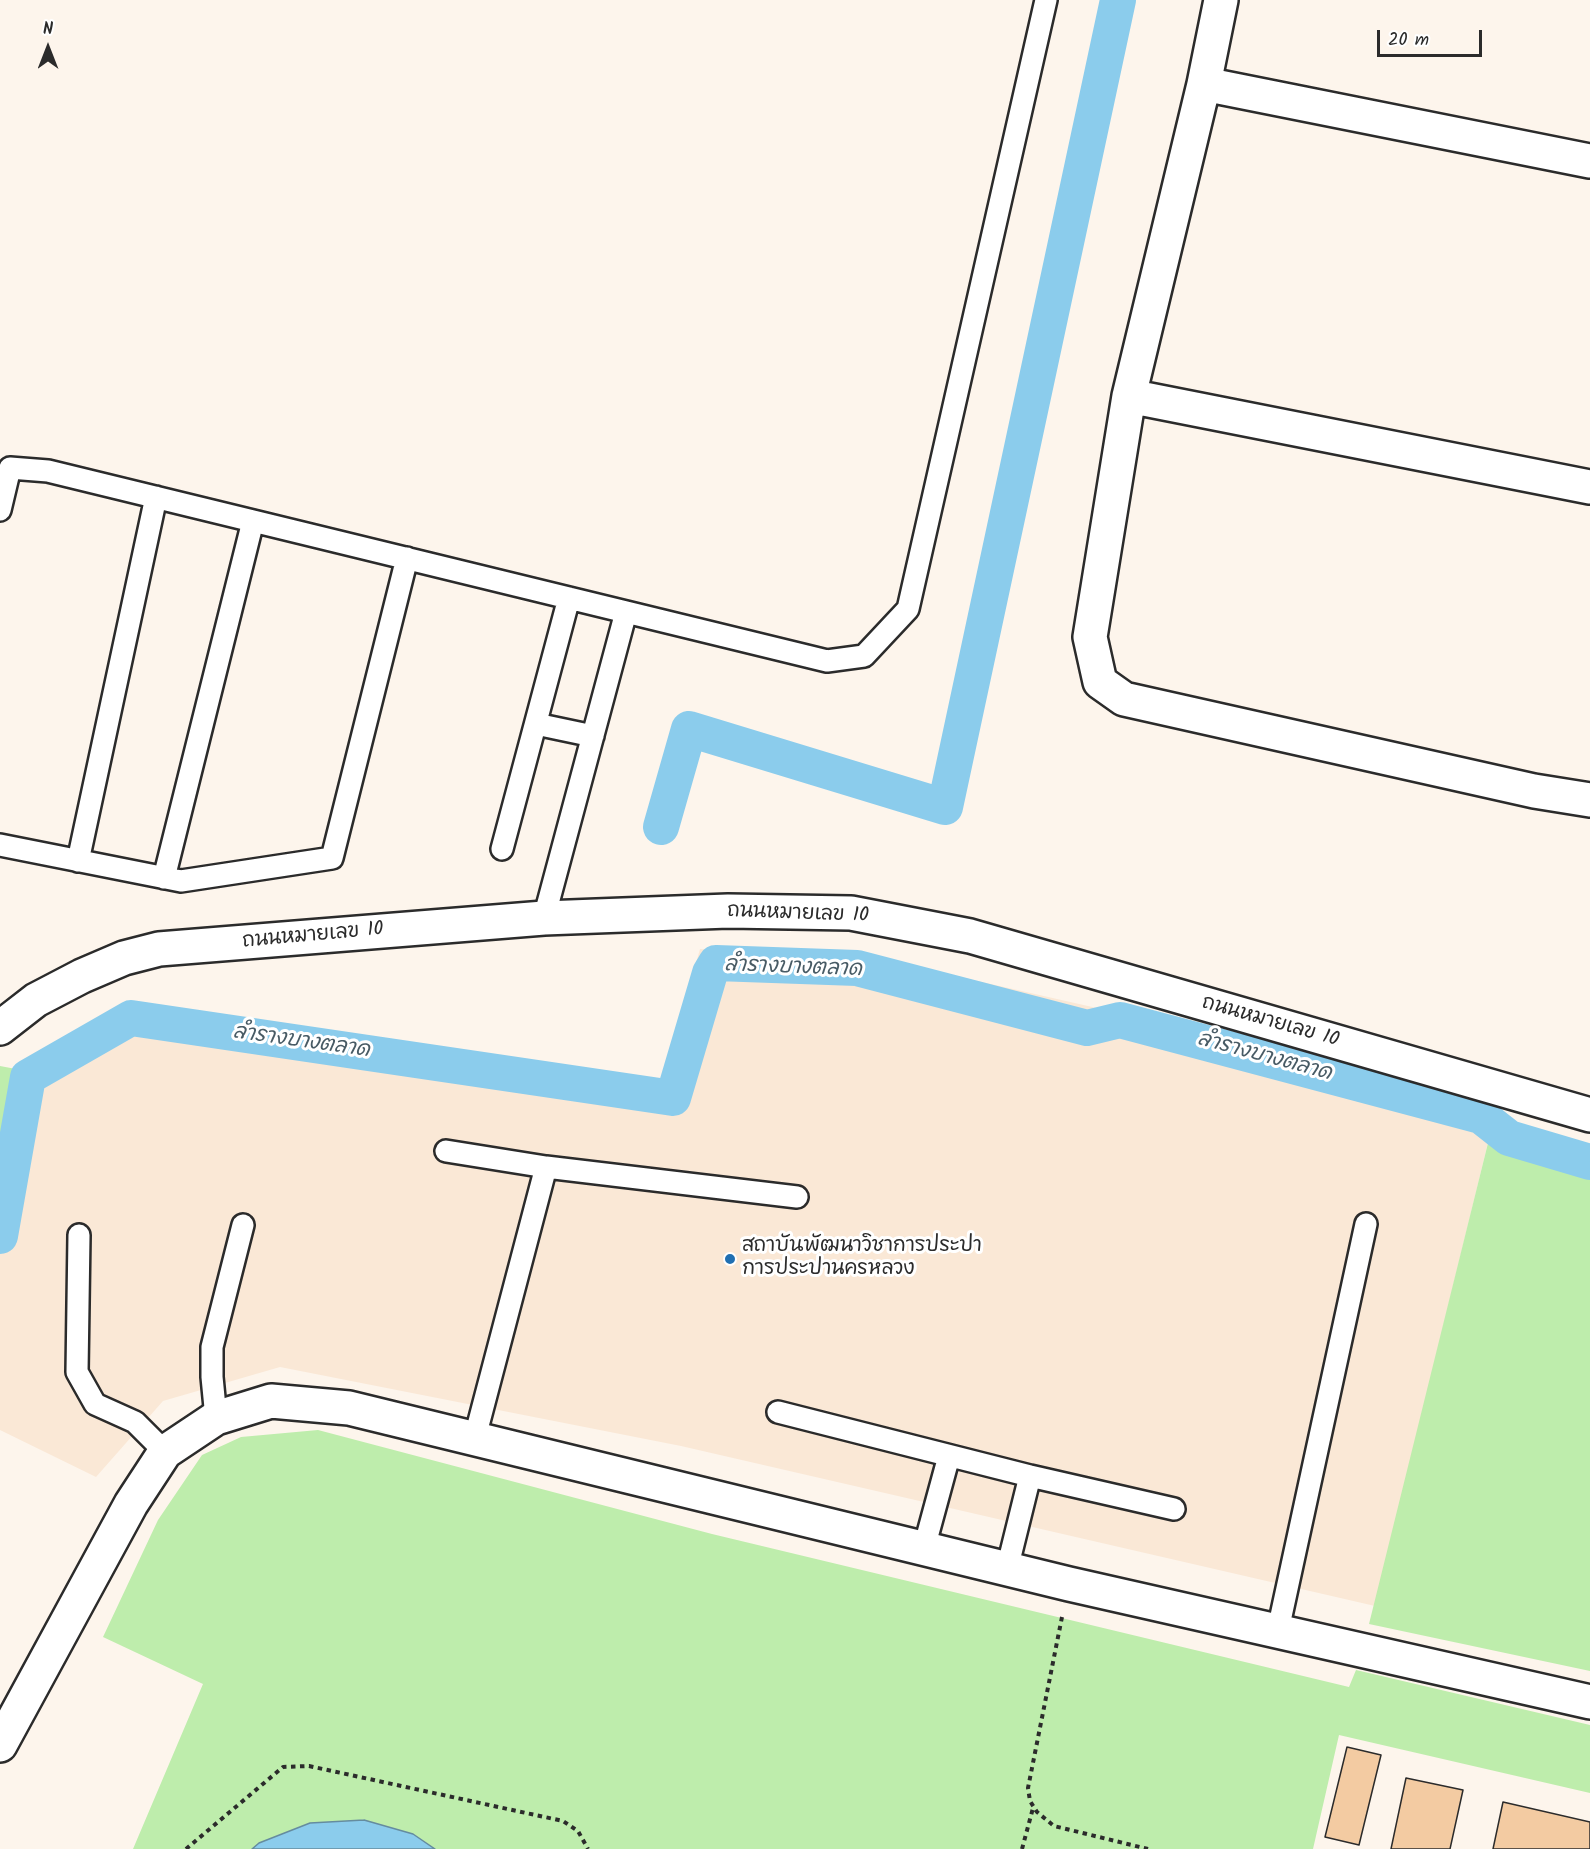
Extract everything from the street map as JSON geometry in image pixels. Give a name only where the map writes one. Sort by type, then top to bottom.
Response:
[{"type":"street","points":[[1221,0],[1204,84],[1129,396],[1090,637],[1100,682],[1124,699],[1533,791],[1590,800]]},
{"type":"street","points":[[1204,84],[1590,161]]},
{"type":"street","points":[[1129,396],[1590,487]]},
{"type":"street","name":"ถนนหมายเลข 10","points":[[0,1028],[36,1000],[82,976],[124,958],[159,949],[544,918],[773,912],[850,913],[970,936],[1590,1115]]},
{"type":"street","points":[[0,1745],[131,1504],[165,1452],[216,1418],[271,1401],[349,1408],[1069,1584],[1590,1702]]},
{"type":"lane","points":[[0,510],[5,467],[48,471],[827,661],[864,656],[908,609],[1046,0]]},
{"type":"lane","points":[[78,861],[156,497]]},
{"type":"lane","points":[[164,878],[253,521]]},
{"type":"lane","points":[[0,845],[181,881],[332,858],[407,558]]},
{"type":"lane","points":[[502,849],[568,598]]},
{"type":"lane","points":[[544,918],[626,612]]},
{"type":"lane","points":[[536,724],[593,736]]},
{"type":"lane","points":[[446,1151],[546,1167],[797,1197]]},
{"type":"lane","points":[[475,1437],[546,1167]]},
{"type":"lane","points":[[1278,1630],[1366,1224]]},
{"type":"lane","points":[[216,1418],[212,1347],[243,1225]]},
{"type":"lane","points":[[79,1235],[77,1372],[95,1404],[135,1422],[165,1452]]},
{"type":"lane","points":[[778,1412],[1030,1476],[1174,1509]]},
{"type":"lane","points":[[924,1548],[949,1456]]},
{"type":"lane","points":[[1007,1569],[1030,1476]]},
{"type":"path","points":[[1022,1849],[1033,1807],[1028,1788],[1069,1584]]},
{"type":"path","points":[[186,1849],[283,1767],[309,1766],[563,1821],[578,1831],[588,1849]]},
{"type":"path","points":[[1033,1807],[1054,1826],[1148,1849]]},
{"type":"shaded area","name":"สถาบันพัฒนาวิชาการประปา การประปานครหลวง","points":[[700,949],[898,963],[1110,1011],[1495,1114],[1375,1606],[681,1446],[280,1367],[163,1401],[96,1477],[0,1430],[0,1150],[16,1069],[129,1003],[661,1088]]},
{"type":"green space","points":[[0,1066],[16,1069],[0,1150]]},
{"type":"green space","points":[[1488,1143],[1590,1177],[1590,1671],[1369,1624]]},
{"type":"green space","points":[[318,1430],[712,1534],[1349,1687],[1356,1670],[1590,1725],[1590,1793],[1339,1735],[1313,1849],[133,1849],[203,1684],[103,1637],[158,1520],[202,1455],[241,1437]]},
{"type":"water","points":[[364,1820],[413,1834],[435,1849],[252,1849],[259,1843],[310,1823]]},
{"type":"building","points":[[1347,1747],[1381,1755],[1359,1845],[1325,1837]]},
{"type":"building","points":[[1406,1778],[1463,1790],[1450,1849],[1391,1849]]},
{"type":"building","points":[[1503,1802],[1590,1822],[1590,1849],[1493,1849]]},
{"type":"waterway","points":[[661,827],[689,729],[945,807],[1118,0]]},
{"type":"waterway","name":"ลำรางบางตลาด","points":[[0,1236],[28,1077],[131,1018],[673,1098],[710,973],[716,963],[857,968],[1087,1028],[1120,1020],[1481,1116],[1509,1138],[1590,1162]]},
{"type":"place","name":"สถาบันพัฒนาวิชาการประปา การประปานครหลวง","points":[[730,1259]]}]
